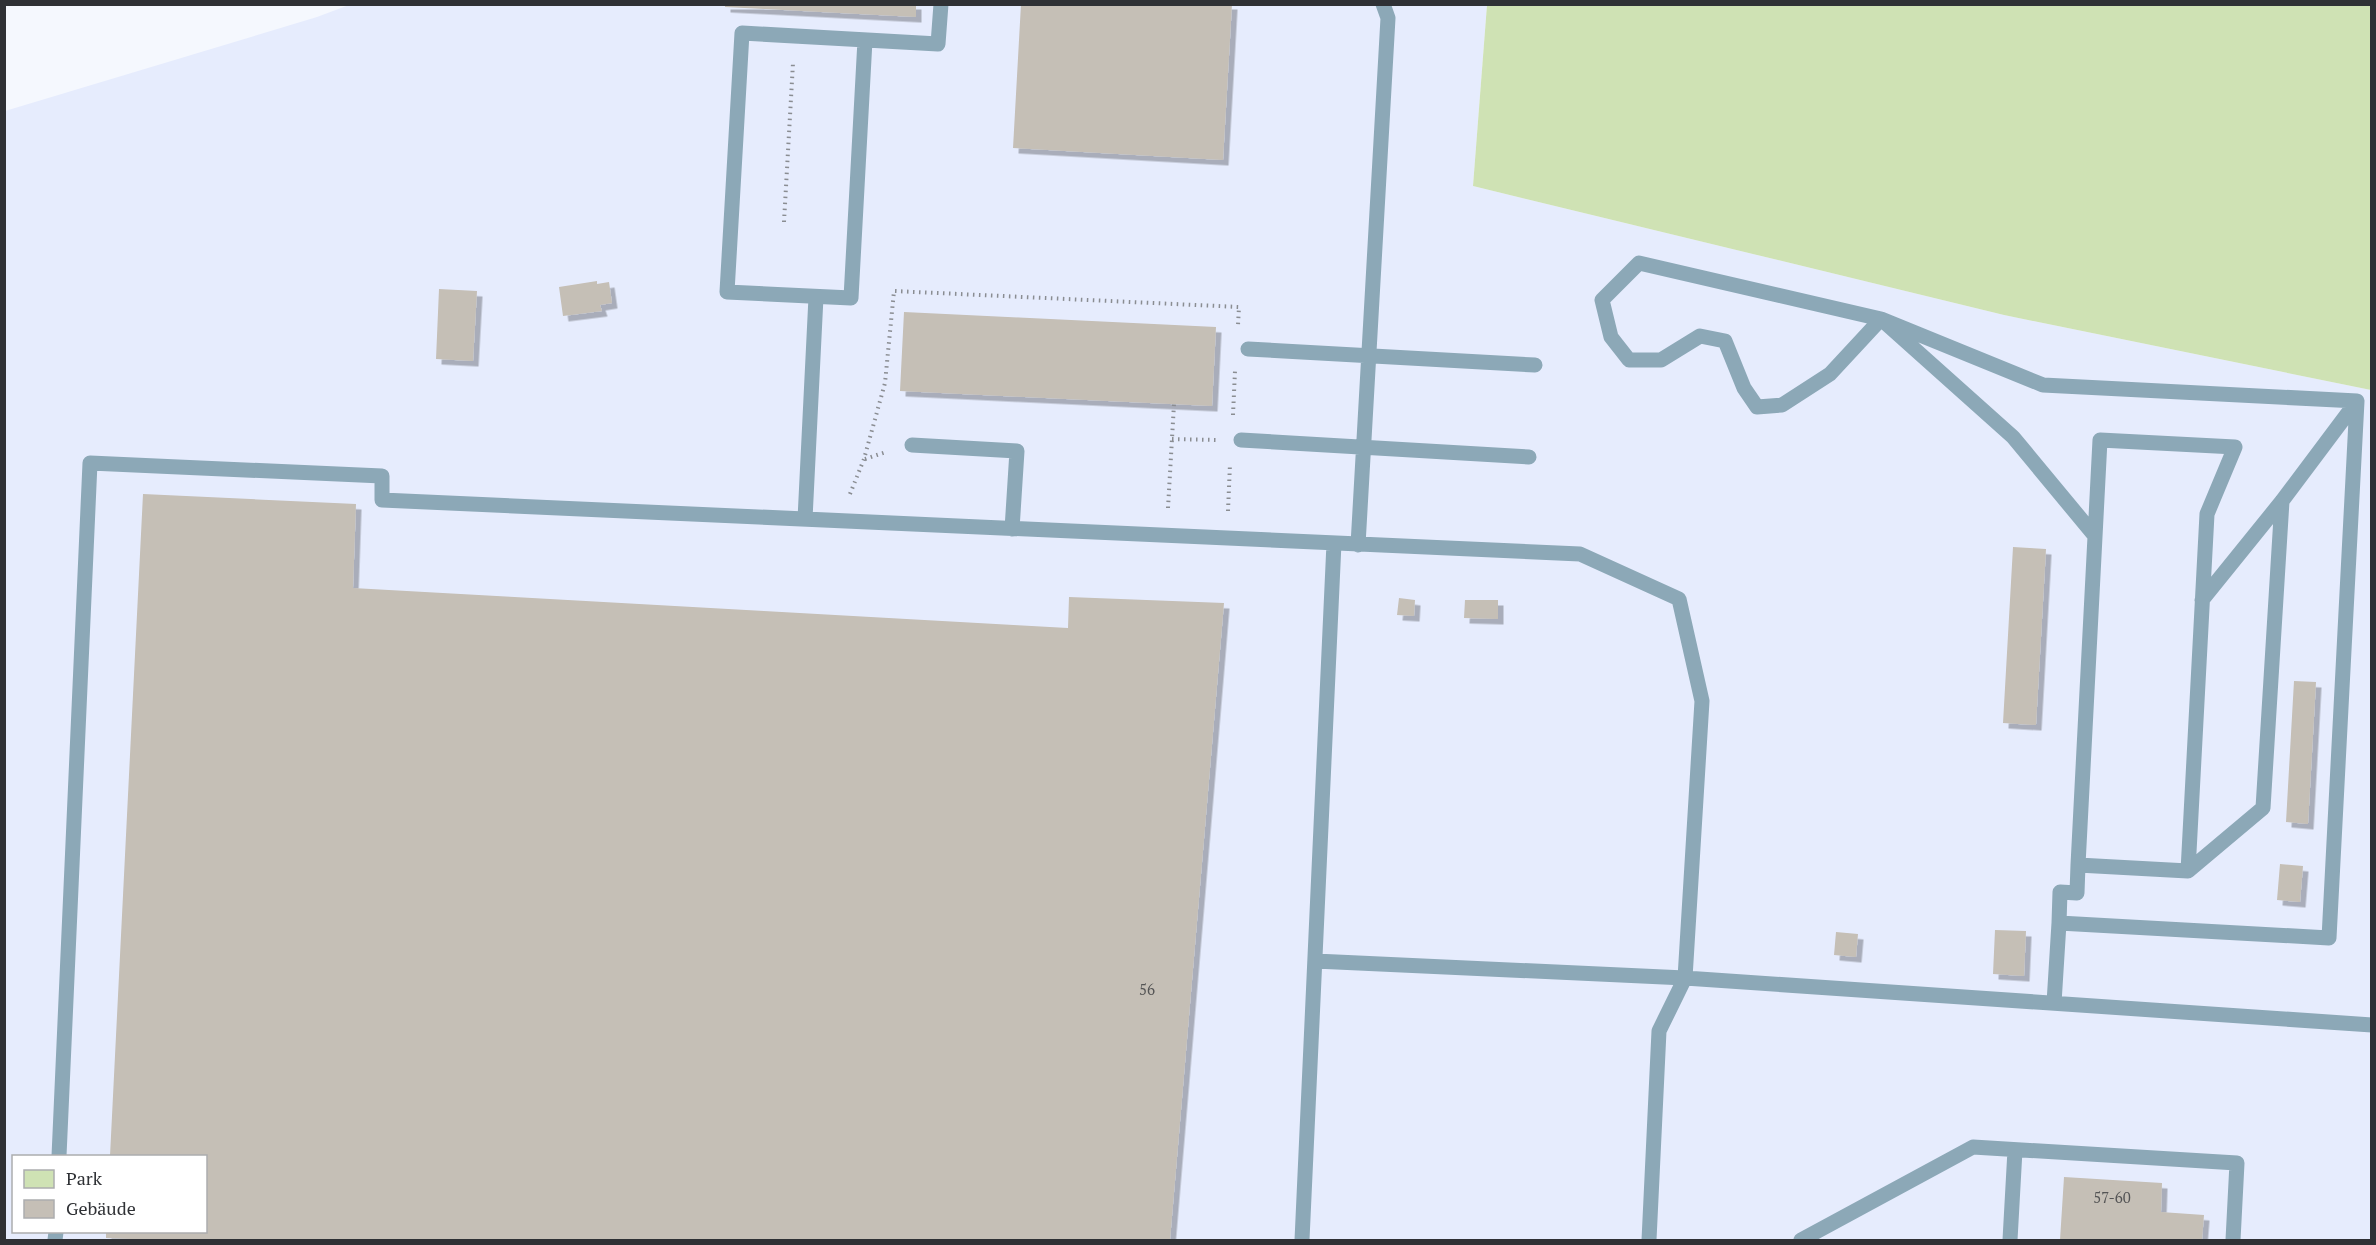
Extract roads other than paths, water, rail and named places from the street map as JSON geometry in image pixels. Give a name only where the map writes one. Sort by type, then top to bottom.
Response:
[{"type":"lane","points":[[865,40],[851,298],[727,292],[742,33],[939,44],[941,4]]},
{"type":"lane","points":[[1358,544],[1388,18],[1383,4]]},
{"type":"lane","points":[[1881,319],[1830,374],[1782,405],[1757,407],[1744,388],[1725,341],[1700,336],[1661,360],[1629,360],[1611,337],[1602,300],[1639,263],[1881,319],[2043,385],[2356,401]]},
{"type":"lane","points":[[804,519],[816,297]]},
{"type":"lane","points":[[1881,319],[2013,437],[2095,536]]},
{"type":"lane","points":[[1248,349],[1535,365]]},
{"type":"lane","points":[[2202,600],[2282,501],[2356,401]]},
{"type":"lane","points":[[2059,923],[2329,938],[2356,401]]},
{"type":"lane","points":[[2054,1003],[2060,892],[2077,893],[2100,440],[2235,447],[2207,514],[2188,871]]},
{"type":"lane","points":[[1236,441],[1529,457]]},
{"type":"lane","points":[[912,445],[1017,451],[1012,529]]},
{"type":"lane","points":[[59,1155],[90,463],[382,476],[382,500],[1580,554],[1678,599],[1702,701],[1685,978],[1659,1031],[1649,1240]]},
{"type":"lane","points":[[2078,865],[2188,871],[2263,808],[2282,501]]},
{"type":"lane","points":[[1302,1240],[1334,543]]},
{"type":"lane","points":[[1315,961],[1685,978],[2372,1025]]},
{"type":"lane","points":[[1801,1240],[1973,1148],[2237,1163],[2233,1240]]},
{"type":"lane","points":[[2010,1240],[2015,1150]]}]
